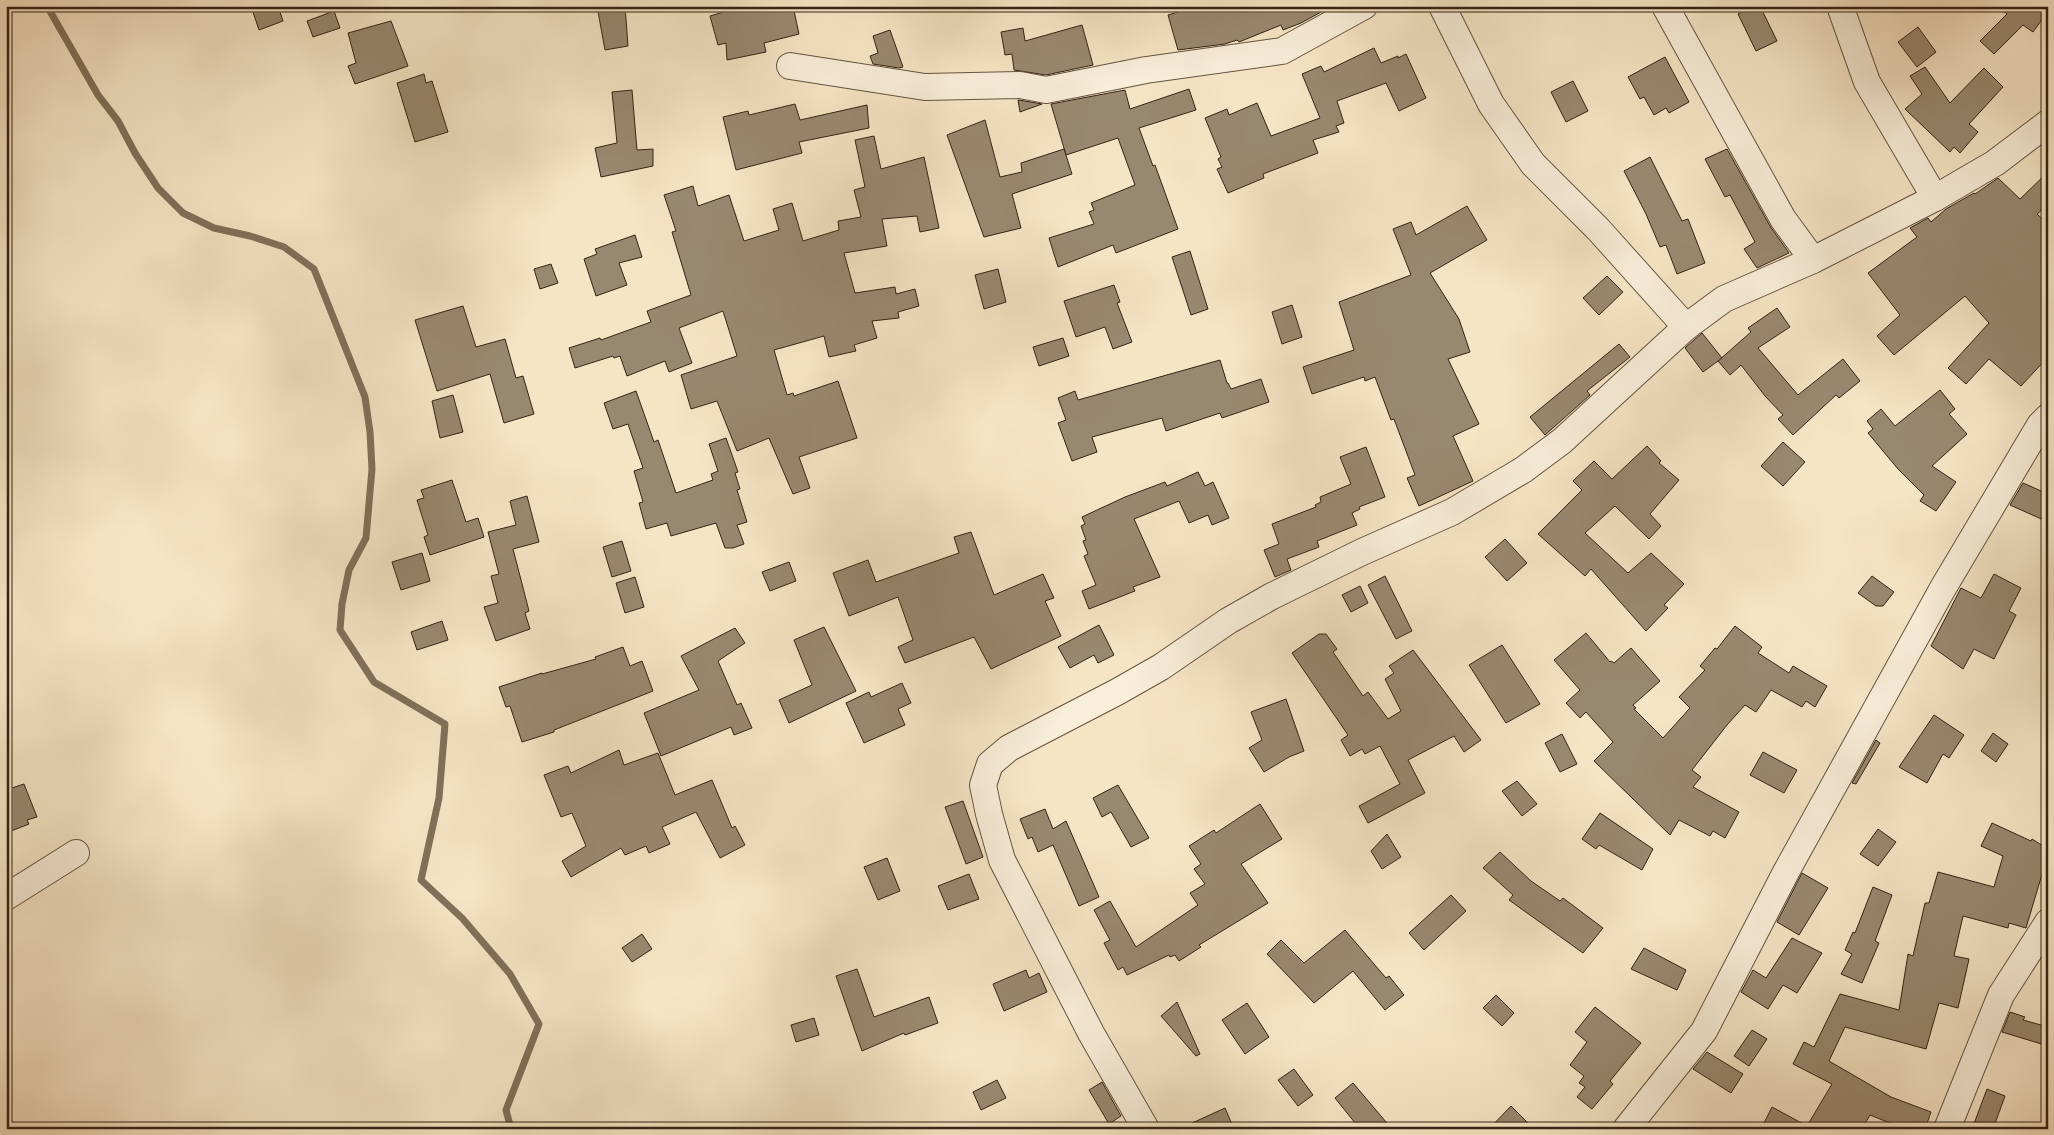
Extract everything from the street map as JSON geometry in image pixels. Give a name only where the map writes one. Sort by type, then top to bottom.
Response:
[{"type":"street","points":[[790,66],[925,86],[1020,85],[1046,90],[1146,70],[1282,51],[1364,6]]},
{"type":"street","points":[[1442,6],[1491,104],[1533,164],[1598,229],[1686,326]]},
{"type":"street","points":[[1665,6],[1782,219],[1813,260]]},
{"type":"street","points":[[1840,6],[1866,82],[1935,198]]},
{"type":"street","points":[[1146,1129],[1091,1033],[1002,860],[983,785],[990,764],[1009,748],[1118,692],[1160,667],[1228,621],[1272,596],[1362,552],[1452,512],[1523,470],[1562,441],[1686,326],[1724,299],[1813,260],[1935,198],[1995,163],[2048,123]]},
{"type":"street","points":[[1626,1129],[1704,1031],[1786,872],[1943,588],[2040,425],[2048,417]]},
{"type":"street","points":[[6,897],[76,853]]},
{"type":"street","points":[[1947,1129],[2002,995],[2048,922]]},
{"type":"building","points":[[251,6],[278,6],[283,21],[259,30]]},
{"type":"building","points":[[597,6],[625,6],[628,46],[605,50]]},
{"type":"building","points":[[744,6],[793,6],[799,34],[764,43],[766,52],[727,60],[726,43],[718,45],[710,16]]},
{"type":"building","points":[[1198,6],[1332,6],[1301,23],[1283,30],[1281,25],[1239,42],[1237,40],[1225,44],[1178,50],[1168,15]]},
{"type":"building","points":[[1754,6],[1760,6],[1777,41],[1756,51],[1738,14]]},
{"type":"building","points":[[1996,6],[2042,6],[2039,9],[2046,14],[2033,32],[2023,25],[1994,54],[1980,41],[2007,14]]},
{"type":"building","points":[[334,11],[340,28],[313,37],[307,21]]},
{"type":"building","points":[[391,21],[408,66],[355,84],[348,66],[356,63],[348,33]]},
{"type":"building","points":[[1082,25],[1093,65],[1046,75],[1014,70],[1012,54],[1005,55],[1001,32],[1023,28],[1025,41]]},
{"type":"building","points":[[1918,27],[1936,52],[1917,67],[1898,42]]},
{"type":"building","points":[[890,30],[903,67],[873,64],[870,56],[878,53],[873,36]]},
{"type":"building","points":[[1374,48],[1381,63],[1406,54],[1426,98],[1399,111],[1386,83],[1337,101],[1344,123],[1336,126],[1339,132],[1313,140],[1318,153],[1263,174],[1264,178],[1228,193],[1217,169],[1222,167],[1218,159],[1221,157],[1205,118],[1227,109],[1229,115],[1257,103],[1271,136],[1320,118],[1302,74],[1321,66],[1324,72]]},
{"type":"building","points":[[1665,57],[1689,102],[1669,113],[1666,108],[1654,115],[1644,97],[1640,99],[1628,77]]},
{"type":"building","points":[[1925,67],[1950,103],[1984,68],[2003,87],[1969,124],[1978,132],[1960,153],[1954,147],[1950,152],[1905,109],[1922,94],[1910,76]]},
{"type":"building","points":[[424,74],[426,83],[432,81],[448,132],[415,142],[397,83]]},
{"type":"building","points":[[1573,81],[1588,111],[1566,122],[1551,92]]},
{"type":"building","points":[[1189,89],[1196,110],[1139,128],[1153,166],[1155,165],[1178,229],[1116,253],[1113,245],[1058,267],[1049,238],[1094,224],[1089,212],[1094,210],[1091,203],[1135,185],[1118,138],[1066,155],[1051,104],[1125,90],[1130,109]]},
{"type":"building","points":[[632,90],[637,150],[653,149],[653,166],[601,177],[595,148],[617,143],[612,92]]},
{"type":"building","points":[[1019,100],[1042,104],[1020,112]]},
{"type":"building","points":[[795,104],[800,120],[867,105],[869,128],[799,142],[802,153],[736,170],[723,117],[748,111],[749,115]]},
{"type":"building","points":[[985,120],[1000,177],[1022,172],[1021,163],[1064,149],[1072,174],[1012,194],[1021,228],[984,237],[947,135]]},
{"type":"building","points":[[874,136],[881,169],[924,157],[939,228],[920,232],[917,216],[882,219],[887,246],[844,253],[855,293],[895,287],[896,294],[915,289],[919,306],[898,312],[899,318],[872,321],[877,338],[854,345],[856,351],[829,357],[824,336],[774,350],[787,395],[793,393],[794,396],[838,381],[857,438],[799,457],[810,488],[793,494],[769,438],[737,451],[717,401],[691,409],[681,375],[737,356],[723,311],[679,328],[692,363],[669,372],[665,361],[627,376],[620,356],[614,358],[613,356],[575,368],[569,348],[600,338],[601,340],[651,322],[647,311],[691,295],[672,232],[676,231],[664,195],[693,186],[698,206],[729,195],[744,241],[779,230],[773,209],[792,203],[803,241],[839,230],[838,221],[861,217],[854,190],[865,187],[855,140]]},
{"type":"building","points":[[1727,149],[1770,226],[1789,253],[1757,268],[1744,249],[1755,242],[1730,195],[1725,197],[1705,159]]},
{"type":"building","points":[[1650,157],[1682,221],[1688,219],[1705,263],[1677,274],[1666,245],[1660,247],[1624,171]]},
{"type":"building","points":[[2048,172],[2048,205],[2037,214],[2048,224],[2048,357],[2021,386],[1989,359],[1966,384],[1948,368],[1989,323],[1965,296],[1894,355],[1877,336],[1900,315],[1868,273],[1917,237],[1910,228],[1928,218],[1931,222],[1946,209],[1975,194],[1998,178],[2020,199]]},
{"type":"building","points":[[1467,206],[1487,240],[1430,273],[1459,319],[1470,352],[1448,359],[1479,424],[1453,436],[1473,481],[1419,506],[1407,478],[1415,475],[1394,419],[1391,420],[1375,377],[1365,381],[1364,377],[1312,394],[1303,367],[1354,350],[1339,302],[1411,275],[1393,229],[1411,222],[1416,235]]},
{"type":"building","points":[[635,235],[642,257],[619,263],[627,285],[596,296],[584,259],[597,254],[595,249]]},
{"type":"building","points":[[1190,251],[1208,309],[1191,315],[1172,257]]},
{"type":"building","points":[[551,264],[558,283],[540,289],[534,269]]},
{"type":"building","points":[[998,269],[1006,302],[984,309],[975,275]]},
{"type":"building","points":[[1607,276],[1623,292],[1599,315],[1583,298]]},
{"type":"building","points":[[1114,285],[1120,302],[1117,303],[1132,342],[1113,349],[1105,327],[1076,337],[1064,301]]},
{"type":"building","points":[[1292,305],[1302,337],[1282,344],[1272,312]]},
{"type":"building","points":[[463,306],[476,347],[505,339],[516,378],[523,376],[534,414],[504,423],[490,374],[437,391],[415,320]]},
{"type":"building","points":[[1777,308],[1790,327],[1758,348],[1798,395],[1843,359],[1860,381],[1839,398],[1836,395],[1793,435],[1778,419],[1783,415],[1765,396],[1741,365],[1730,375],[1718,361],[1751,332],[1748,328]]},
{"type":"building","points":[[1702,333],[1722,358],[1703,372],[1685,348]]},
{"type":"building","points":[[1063,338],[1069,356],[1039,366],[1033,347]]},
{"type":"building","points":[[1619,344],[1630,357],[1587,391],[1590,395],[1545,435],[1530,417]]},
{"type":"building","points":[[1220,360],[1227,383],[1231,389],[1261,379],[1269,402],[1222,418],[1220,413],[1166,431],[1162,418],[1092,437],[1097,452],[1072,461],[1058,423],[1066,420],[1058,398],[1075,391],[1078,400]]},
{"type":"building","points":[[1940,390],[1955,409],[1949,414],[1967,434],[1932,466],[1956,482],[1936,511],[1920,501],[1924,495],[1898,469],[1868,433],[1873,429],[1867,421],[1881,409],[1895,426]]},
{"type":"building","points":[[636,391],[654,442],[658,440],[676,493],[713,480],[711,474],[718,471],[709,444],[726,438],[738,472],[735,473],[740,489],[737,490],[747,522],[737,525],[744,544],[733,548],[725,548],[716,523],[671,536],[667,523],[646,529],[639,503],[643,502],[634,471],[643,468],[628,424],[613,429],[604,403]]},
{"type":"building","points":[[453,395],[463,432],[440,438],[432,401]]},
{"type":"building","points":[[1783,442],[1805,462],[1783,486],[1761,466]]},
{"type":"building","points":[[1647,446],[1661,461],[1659,463],[1679,480],[1650,514],[1661,526],[1649,539],[1615,506],[1585,533],[1628,573],[1651,553],[1684,584],[1664,605],[1668,608],[1646,631],[1591,569],[1585,576],[1538,534],[1582,490],[1573,481],[1594,461],[1612,479]]},
{"type":"building","points":[[1366,447],[1385,497],[1359,507],[1360,509],[1352,513],[1357,525],[1317,541],[1319,547],[1287,559],[1291,570],[1275,577],[1264,550],[1279,544],[1272,524],[1316,507],[1315,505],[1321,502],[1320,497],[1351,484],[1340,457]]},
{"type":"building","points":[[1198,472],[1205,486],[1213,482],[1229,518],[1212,525],[1208,515],[1189,523],[1179,501],[1134,519],[1160,577],[1133,587],[1135,591],[1089,609],[1082,591],[1096,585],[1084,556],[1088,554],[1083,541],[1086,540],[1081,526],[1085,524],[1082,517],[1125,497],[1165,482],[1167,486]]},
{"type":"building","points":[[452,480],[466,522],[478,518],[484,537],[430,555],[424,537],[428,535],[417,500],[424,498],[421,490]]},
{"type":"building","points":[[2023,483],[2048,494],[2048,522],[2010,505]]},
{"type":"building","points":[[527,496],[539,542],[513,549],[529,611],[525,613],[530,629],[496,641],[484,607],[498,603],[491,576],[499,574],[488,532],[516,525],[510,501]]},
{"type":"building","points":[[971,532],[994,595],[1043,574],[1054,598],[1045,601],[1061,636],[991,669],[974,637],[905,663],[898,647],[913,640],[898,597],[849,616],[833,573],[868,560],[876,582],[959,553],[954,537]]},
{"type":"building","points":[[1505,539],[1527,563],[1507,581],[1485,557]]},
{"type":"building","points":[[622,541],[631,571],[612,577],[603,547]]},
{"type":"building","points":[[422,553],[430,581],[401,590],[392,562]]},
{"type":"building","points":[[789,562],[796,581],[770,591],[762,572]]},
{"type":"building","points":[[1994,574],[2021,588],[2009,611],[2016,615],[1994,659],[1974,649],[1963,669],[1931,646],[1961,588],[1981,598]]},
{"type":"building","points":[[1385,576],[1412,631],[1396,639],[1368,585]]},
{"type":"building","points":[[1872,576],[1894,592],[1883,606],[1876,606],[1858,593]]},
{"type":"building","points":[[635,577],[644,607],[625,613],[616,583]]},
{"type":"building","points":[[1360,586],[1368,603],[1351,612],[1342,595]]},
{"type":"building","points":[[442,621],[448,640],[417,650],[411,632]]},
{"type":"building","points":[[1099,625],[1114,655],[1098,663],[1094,655],[1070,668],[1058,647]]},
{"type":"building","points":[[1735,626],[1762,647],[1758,653],[1789,673],[1793,666],[1827,686],[1815,707],[1806,701],[1802,707],[1771,690],[1756,712],[1745,705],[1692,770],[1701,777],[1693,787],[1739,812],[1725,838],[1713,831],[1710,836],[1679,820],[1670,835],[1594,761],[1613,742],[1586,712],[1580,718],[1566,703],[1580,690],[1554,660],[1586,633],[1610,662],[1614,663],[1631,648],[1660,681],[1633,705],[1636,708],[1634,709],[1663,738],[1690,708],[1679,697],[1705,670],[1700,666],[1715,648],[1717,649]]},
{"type":"building","points":[[824,627],[856,691],[789,723],[779,700],[812,685],[794,640]]},
{"type":"building","points":[[735,628],[745,643],[718,661],[737,705],[741,703],[752,728],[734,735],[731,727],[661,756],[644,713],[699,690],[681,656]]},
{"type":"building","points":[[1319,634],[1326,634],[1337,649],[1333,652],[1363,696],[1368,692],[1388,719],[1401,711],[1385,679],[1394,673],[1389,666],[1413,650],[1481,740],[1464,752],[1454,736],[1408,760],[1425,793],[1368,823],[1359,806],[1400,784],[1380,746],[1365,754],[1362,749],[1350,756],[1341,740],[1348,735],[1292,653]]},
{"type":"building","points":[[1502,645],[1540,704],[1506,723],[1469,665]]},
{"type":"building","points":[[623,647],[630,666],[642,661],[653,691],[554,730],[554,732],[522,742],[510,706],[506,707],[499,687],[542,673],[596,659],[595,657]]},
{"type":"building","points":[[902,683],[911,703],[898,709],[905,725],[864,743],[846,703],[869,692],[871,697]]},
{"type":"building","points":[[1286,699],[1304,751],[1289,757],[1264,772],[1249,748],[1262,740],[1251,712]]},
{"type":"building","points":[[1934,715],[1964,735],[1949,758],[1943,754],[1927,783],[1899,767]]},
{"type":"building","points":[[1993,733],[2008,744],[1996,762],[1981,751]]},
{"type":"building","points":[[1562,734],[1577,764],[1560,772],[1545,743]]},
{"type":"building","points":[[1876,740],[1880,743],[1856,784],[1852,783]]},
{"type":"building","points":[[619,750],[624,765],[658,753],[675,795],[712,780],[732,828],[735,826],[745,845],[720,858],[696,812],[662,827],[670,844],[649,853],[646,846],[625,855],[621,848],[571,877],[562,861],[586,846],[572,813],[561,817],[544,775],[568,766],[571,773]]},
{"type":"building","points":[[1763,752],[1797,770],[1784,793],[1750,775]]},
{"type":"building","points":[[1517,781],[1537,804],[1522,816],[1502,791]]},
{"type":"building","points":[[24,784],[37,817],[27,820],[29,824],[6,833],[6,790]]},
{"type":"building","points":[[1118,785],[1149,838],[1131,847],[1111,812],[1102,817],[1093,798]]},
{"type":"building","points":[[963,801],[983,857],[966,864],[945,807]]},
{"type":"building","points":[[1260,804],[1282,839],[1241,864],[1268,903],[1199,945],[1201,947],[1179,961],[1175,955],[1170,957],[1169,955],[1127,975],[1123,967],[1118,970],[1104,943],[1110,940],[1094,910],[1110,901],[1136,947],[1198,905],[1190,893],[1205,884],[1194,869],[1201,864],[1189,846],[1214,830],[1216,833]]},
{"type":"building","points":[[1045,809],[1053,829],[1066,821],[1099,897],[1079,906],[1053,845],[1038,852],[1032,837],[1028,839],[1020,819]]},
{"type":"building","points":[[1600,813],[1653,849],[1642,870],[1599,845],[1596,849],[1582,839]]},
{"type":"building","points":[[1992,823],[2031,841],[2032,839],[2048,849],[2048,874],[2043,871],[2026,928],[2009,923],[2008,928],[1963,916],[1954,956],[1969,959],[1958,1008],[1939,1003],[1926,1049],[1845,1027],[1829,1061],[1891,1097],[1931,1112],[1925,1129],[1905,1129],[1870,1115],[1862,1129],[1761,1129],[1772,1107],[1807,1126],[1832,1084],[1793,1064],[1804,1042],[1814,1047],[1840,994],[1899,1010],[1908,954],[1913,956],[1925,903],[1929,903],[1938,872],[1994,887],[2003,856],[1981,846]]},
{"type":"building","points":[[1878,829],[1896,842],[1878,866],[1860,854]]},
{"type":"building","points":[[1387,834],[1401,857],[1382,869],[1371,851]]},
{"type":"building","points":[[1500,852],[1531,881],[1560,901],[1563,898],[1603,928],[1583,953],[1509,900],[1513,895],[1483,868]]},
{"type":"building","points":[[887,858],[900,891],[878,900],[864,867]]},
{"type":"building","points":[[1802,873],[1828,888],[1799,935],[1777,922]]},
{"type":"building","points":[[969,874],[979,899],[948,910],[938,886]]},
{"type":"building","points":[[1873,887],[1892,895],[1875,941],[1879,943],[1862,983],[1841,974],[1852,954],[1845,950],[1853,932],[1855,933]]},
{"type":"building","points":[[1451,895],[1466,911],[1424,950],[1409,933]]},
{"type":"building","points":[[1345,930],[1386,978],[1389,976],[1404,995],[1385,1010],[1353,971],[1314,1003],[1267,954],[1281,940],[1304,963]]},
{"type":"building","points":[[642,934],[652,949],[632,962],[622,948]]},
{"type":"building","points":[[1792,938],[1822,953],[1797,993],[1783,985],[1768,1009],[1741,992],[1753,970],[1766,978]]},
{"type":"building","points":[[1644,948],[1686,970],[1677,990],[1631,969]]},
{"type":"building","points":[[857,969],[874,1017],[929,997],[938,1023],[905,1035],[904,1033],[862,1051],[836,976]]},
{"type":"building","points":[[1026,970],[1029,978],[1039,973],[1047,992],[1004,1011],[993,984]]},
{"type":"building","points":[[1496,995],[1514,1013],[1502,1026],[1483,1008]]},
{"type":"building","points":[[1177,1002],[1200,1054],[1196,1056],[1161,1016]]},
{"type":"building","points":[[1247,1003],[1269,1037],[1245,1054],[1222,1020]]},
{"type":"building","points":[[1595,1007],[1641,1043],[1610,1081],[1613,1084],[1592,1109],[1577,1097],[1585,1087],[1579,1083],[1584,1076],[1570,1065],[1587,1042],[1575,1032]]},
{"type":"building","points":[[2010,1012],[2025,1017],[2023,1020],[2048,1027],[2048,1046],[2002,1032]]},
{"type":"building","points":[[814,1018],[819,1035],[796,1042],[791,1025]]},
{"type":"building","points":[[1752,1030],[1767,1039],[1749,1066],[1734,1056]]},
{"type":"building","points":[[1707,1052],[1743,1074],[1731,1093],[1693,1069]]},
{"type":"building","points":[[1294,1069],[1313,1095],[1298,1106],[1278,1080]]},
{"type":"building","points":[[997,1080],[1006,1098],[981,1110],[973,1092]]},
{"type":"building","points":[[1102,1082],[1121,1116],[1109,1124],[1089,1090]]},
{"type":"building","points":[[1353,1083],[1392,1129],[1360,1129],[1335,1098]]},
{"type":"building","points":[[1987,1089],[2005,1096],[1993,1129],[1972,1129]]},
{"type":"building","points":[[1511,1106],[1534,1129],[1489,1129]]},
{"type":"building","points":[[1225,1108],[1234,1129],[1179,1129]]},
{"type":"waterway","points":[[47,6],[98,95],[118,121],[135,153],[158,188],[183,213],[214,228],[250,236],[284,247],[314,269],[365,397],[370,432],[372,469],[366,538],[349,570],[342,604],[340,630],[374,682],[445,724],[439,798],[421,880],[462,918],[510,974],[539,1024],[506,1110],[511,1129]]}]
